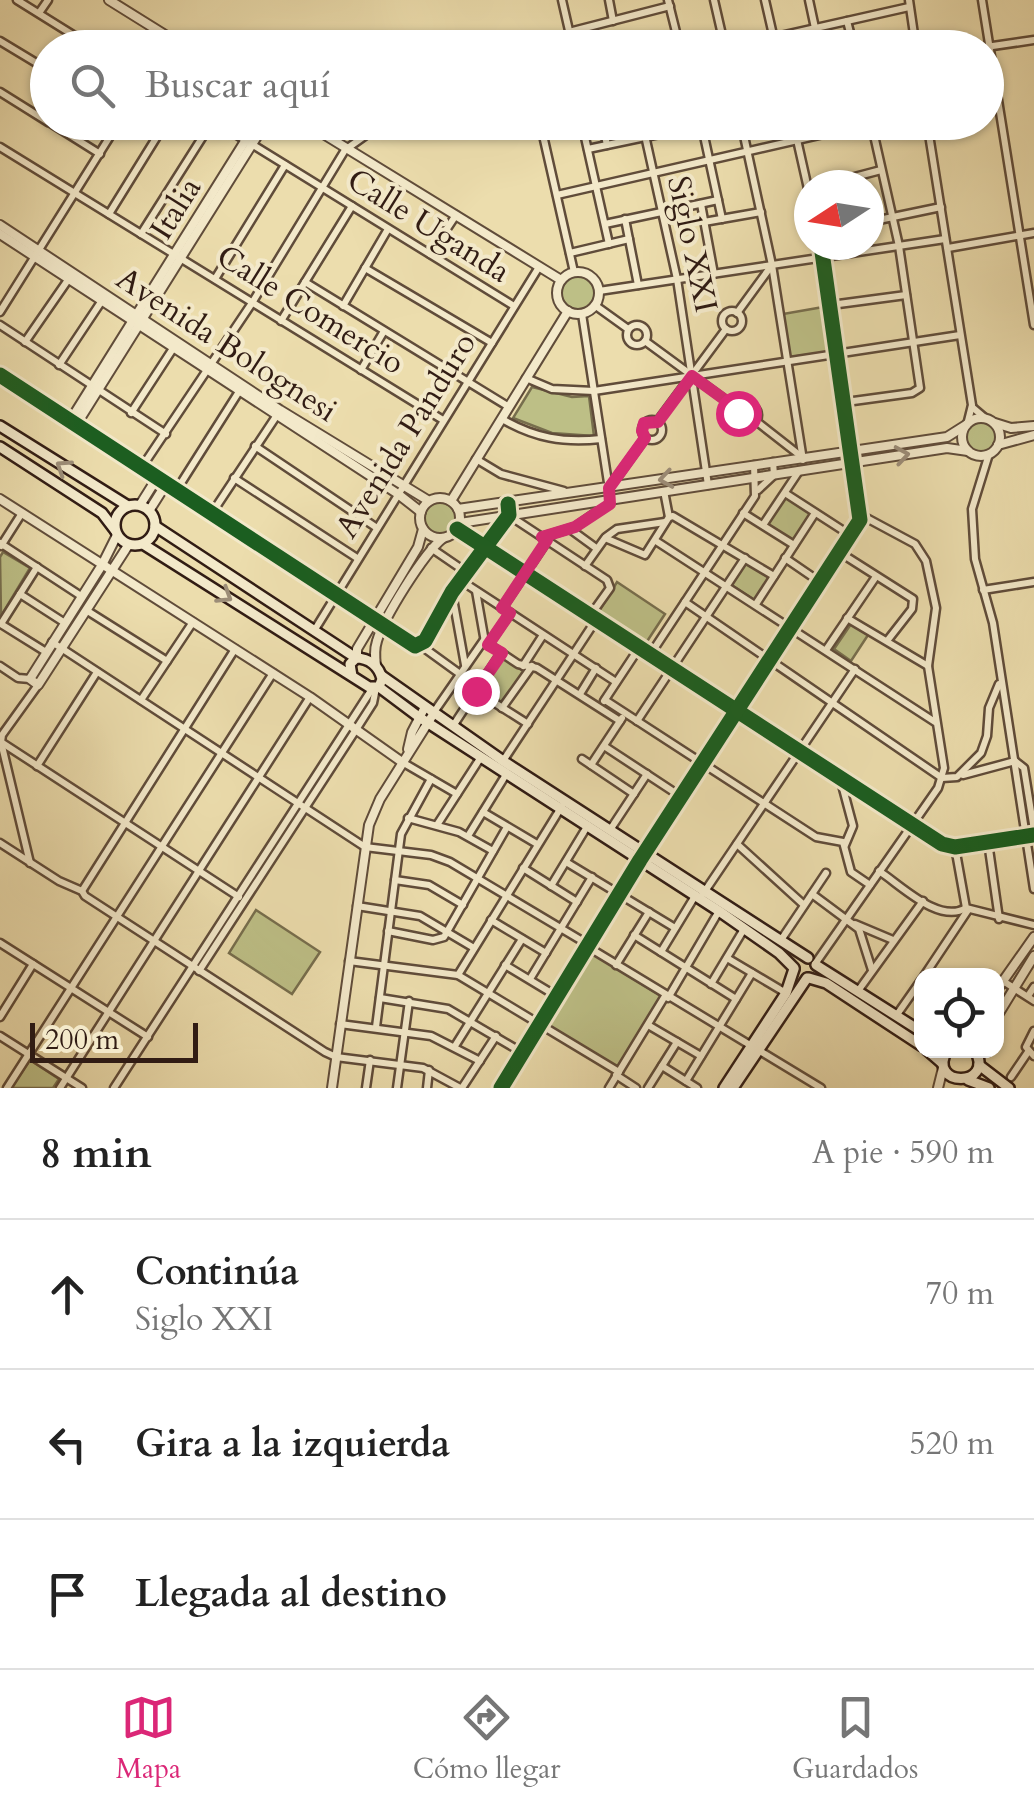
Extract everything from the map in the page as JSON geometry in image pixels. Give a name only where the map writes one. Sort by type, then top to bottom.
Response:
[{"type":"main road","points":[[0,426],[128,506],[144,508],[155,526],[314,631],[376,666],[377,685]]},
{"type":"main road","points":[[0,447],[102,514],[129,544],[142,544],[352,676],[377,685],[427,715],[481,757],[610,830],[642,856]]},
{"type":"main road","points":[[116,532],[118,513],[128,506]]},
{"type":"main road","points":[[142,544],[151,537],[155,526]]},
{"type":"main road","points":[[352,676],[350,664],[357,658]]},
{"type":"main road","points":[[427,715],[453,726],[503,768]]},
{"type":"main road","points":[[563,804],[588,826],[781,940],[914,1027]]},
{"type":"main road","points":[[700,895],[801,977],[826,983],[914,1041]]},
{"type":"main road","points":[[724,1088],[786,993],[798,959],[813,962]]},
{"type":"main road","points":[[733,1088],[752,1048],[816,972],[813,962]]},
{"type":"main road","points":[[935,1058],[959,1083],[989,1088]]},
{"type":"main road","points":[[943,1066],[945,1058]]},
{"type":"main road","points":[[959,1083],[977,1058]]},
{"type":"main road","points":[[980,1058],[1010,1082]]},
{"type":"street","points":[[17,0],[65,30]]},
{"type":"street","points":[[39,14],[48,0]]},
{"type":"street","points":[[108,0],[157,30]]},
{"type":"street","points":[[562,0],[569,30]]},
{"type":"street","points":[[609,0],[614,21]]},
{"type":"street","points":[[714,0],[722,30]]},
{"type":"street","points":[[765,0],[772,30]]},
{"type":"street","points":[[809,0],[815,28]]},
{"type":"street","points":[[982,0],[985,30]]},
{"type":"street","points":[[577,30],[669,3],[676,30]]},
{"type":"street","points":[[806,30],[909,4],[913,30]]},
{"type":"street","points":[[847,21],[849,30]]},
{"type":"street","points":[[0,40],[30,59]]},
{"type":"street","points":[[1004,44],[1034,40]]},
{"type":"street","points":[[0,92],[30,111]]},
{"type":"street","points":[[77,140],[100,154]]},
{"type":"street","points":[[0,312],[108,140]]},
{"type":"street","points":[[109,214],[155,140]]},
{"type":"street","points":[[141,234],[202,140]]},
{"type":"street","name":"Calle Uganda","points":[[244,140],[514,306]]},
{"type":"street","name":"Italia","points":[[73,423],[250,140]]},
{"type":"street","points":[[331,140],[561,280]]},
{"type":"street","points":[[141,468],[252,303],[321,187],[346,150],[358,140]]},
{"type":"street","points":[[544,140],[574,272]]},
{"type":"street","points":[[587,140],[609,244]]},
{"type":"street","points":[[605,140],[606,145]]},
{"type":"street","points":[[588,149],[628,140]]},
{"type":"street","name":"Siglo XXI","points":[[646,140],[677,280],[708,485]]},
{"type":"street","points":[[705,140],[722,219]]},
{"type":"street","points":[[744,140],[772,265],[802,456],[802,471],[763,525]]},
{"type":"street","points":[[557,195],[802,140]]},
{"type":"street","points":[[875,140],[882,170]]},
{"type":"street","points":[[930,140],[972,406],[962,440],[968,451]]},
{"type":"street","points":[[1003,140],[1034,325]]},
{"type":"street","points":[[798,141],[805,170]]},
{"type":"street","name":"Calle Comercio","points":[[0,147],[443,420]]},
{"type":"street","points":[[215,279],[285,165]]},
{"type":"street","points":[[846,402],[917,391],[920,380],[884,178]]},
{"type":"street","points":[[604,224],[718,200]]},
{"type":"street","points":[[700,204],[714,274]]},
{"type":"street","points":[[281,322],[352,206]]},
{"type":"street","points":[[884,218],[941,207]]},
{"type":"street","points":[[704,222],[761,212]]},
{"type":"street","points":[[430,254],[456,215]]},
{"type":"street","points":[[625,220],[638,286]]},
{"type":"street","points":[[343,306],[388,228]]},
{"type":"street","name":"Avenida Bolognesi","points":[[1,229],[400,490],[429,501]]},
{"type":"street","points":[[884,248],[1034,233]]},
{"type":"street","points":[[570,253],[629,239]]},
{"type":"street","points":[[599,291],[804,260]]},
{"type":"street","points":[[501,1088],[642,856],[861,515],[824,260]]},
{"type":"street","points":[[738,313],[772,265]]},
{"type":"street","name":"Avenida Panduro","points":[[314,631],[539,266]]},
{"type":"street","points":[[365,268],[492,343]]},
{"type":"street","points":[[574,272],[589,275],[599,291],[596,306],[582,314],[568,311],[558,296],[561,280],[574,272]]},
{"type":"street","points":[[25,342],[71,276]]},
{"type":"street","points":[[305,282],[509,407]]},
{"type":"street","points":[[832,305],[906,295]]},
{"type":"street","points":[[59,364],[104,298]]},
{"type":"street","points":[[596,306],[628,329],[630,342],[638,345],[645,341],[642,326],[628,329]]},
{"type":"street","points":[[451,501],[568,311]]},
{"type":"street","points":[[738,313],[742,319],[740,327],[726,329],[722,322],[724,314],[738,313]]},
{"type":"street","points":[[502,608],[544,539],[570,530],[610,504],[582,314]]},
{"type":"street","points":[[0,324],[166,434]]},
{"type":"street","points":[[658,422],[726,329]]},
{"type":"street","points":[[362,370],[384,330]]},
{"type":"street","points":[[526,378],[552,389],[594,391],[960,335]]},
{"type":"street","name":"Siglo XXI","points":[[645,341],[739,410]]},
{"type":"street","points":[[131,412],[175,345]]},
{"type":"street","points":[[0,375],[460,674]]},
{"type":"street","points":[[176,491],[242,388]]},
{"type":"street","points":[[972,406],[1000,432],[998,445]]},
{"type":"street","points":[[753,407],[758,414],[756,421],[743,425],[738,418],[739,410],[753,407]]},
{"type":"street","points":[[212,512],[278,412]]},
{"type":"street","points":[[458,509],[950,436],[976,418],[1011,428],[1034,426]]},
{"type":"street","points":[[502,419],[547,439],[600,439]]},
{"type":"street","points":[[609,488],[645,438],[643,426],[649,420],[658,422],[660,436],[653,440],[645,438]]},
{"type":"street","points":[[756,421],[802,456]]},
{"type":"street","points":[[1034,435],[998,445],[990,454],[972,510],[975,559],[993,624],[1034,889]]},
{"type":"street","points":[[255,446],[377,528]]},
{"type":"street","points":[[376,666],[377,639],[384,625],[431,548],[458,526],[611,498],[952,448],[980,456],[990,454]]},
{"type":"street","points":[[476,459],[512,477],[575,493]]},
{"type":"street","points":[[650,655],[757,491],[774,474],[773,462]]},
{"type":"street","points":[[754,466],[757,491]]},
{"type":"street","points":[[144,508],[157,478]]},
{"type":"street","points":[[234,478],[357,558]]},
{"type":"street","points":[[144,508],[166,484]]},
{"type":"street","name":"Avenida Bolognesi","points":[[400,490],[421,512]]},
{"type":"street","points":[[605,538],[642,556],[668,519],[664,491]]},
{"type":"street","points":[[784,494],[850,534]]},
{"type":"street","points":[[0,499],[457,794]]},
{"type":"street","points":[[357,658],[357,648],[418,547],[424,530],[421,512],[429,501],[451,501],[458,509],[458,526]]},
{"type":"street","points":[[589,502],[592,516]]},
{"type":"street","points":[[468,836],[503,768],[610,585],[510,515],[508,504]]},
{"type":"street","points":[[743,512],[794,545]]},
{"type":"street","points":[[22,513],[1,545],[82,596]]},
{"type":"street","points":[[756,604],[815,513]]},
{"type":"street","points":[[420,645],[460,580],[510,515]]},
{"type":"street","points":[[813,962],[851,921],[870,885],[942,778],[944,768],[928,666],[936,608],[921,551],[907,539],[861,515]]},
{"type":"street","points":[[585,566],[596,548],[618,529],[677,516],[774,576]]},
{"type":"street","points":[[458,526],[525,574],[942,844],[955,847],[1034,832],[1024,768],[1015,761]]},
{"type":"street","points":[[424,530],[443,538]]},
{"type":"street","points":[[570,530],[596,548]]},
{"type":"street","points":[[30,679],[102,565],[116,532]]},
{"type":"street","points":[[656,541],[935,722]]},
{"type":"street","points":[[30,863],[2,735],[129,544]]},
{"type":"street","points":[[431,548],[466,572]]},
{"type":"street","points":[[839,552],[912,599],[912,608],[887,642]]},
{"type":"street","points":[[637,721],[744,558]]},
{"type":"street","points":[[786,558],[820,582]]},
{"type":"street","points":[[37,567],[1,623],[46,652]]},
{"type":"street","points":[[826,650],[875,578]]},
{"type":"street","points":[[460,580],[616,682]]},
{"type":"street","points":[[982,590],[1034,582]]},
{"type":"street","points":[[476,590],[486,642],[600,708],[637,721],[816,838],[839,840],[851,872],[870,885]]},
{"type":"street","points":[[452,592],[466,667]]},
{"type":"street","points":[[20,594],[65,623]]},
{"type":"street","points":[[685,602],[942,778],[1015,761]]},
{"type":"street","points":[[86,610],[167,661]]},
{"type":"street","points":[[332,1088],[372,816],[427,715],[510,613]]},
{"type":"street","points":[[848,618],[928,666]]},
{"type":"street","points":[[141,700],[193,622]]},
{"type":"street","points":[[502,708],[543,635]]},
{"type":"street","points":[[52,642],[366,846],[440,858],[478,878],[821,1088]]},
{"type":"street","points":[[600,708],[639,648]]},
{"type":"street","points":[[82,891],[235,649]]},
{"type":"street","points":[[453,726],[502,653]]},
{"type":"street","points":[[0,666],[38,685]]},
{"type":"street","points":[[580,694],[596,668]]},
{"type":"street","points":[[661,952],[855,669]]},
{"type":"street","points":[[36,766],[97,672]]},
{"type":"street","points":[[7,1088],[273,674]]},
{"type":"street","points":[[958,776],[981,753],[989,708],[1000,681]]},
{"type":"street","points":[[114,1088],[197,969],[377,685]]},
{"type":"street","points":[[476,691],[528,724]]},
{"type":"street","points":[[60,1088],[310,697]]},
{"type":"street","points":[[605,700],[623,717]]},
{"type":"street","points":[[591,766],[623,717]]},
{"type":"street","points":[[1,742],[242,899]]},
{"type":"street","points":[[604,746],[680,796]]},
{"type":"street","points":[[436,824],[481,757]]},
{"type":"street","points":[[582,760],[634,794]]},
{"type":"street","points":[[1024,768],[1034,767]]},
{"type":"street","points":[[610,830],[647,774]]},
{"type":"street","points":[[376,1026],[399,851],[408,818],[431,779]]},
{"type":"street","points":[[840,780],[853,826],[844,845]]},
{"type":"street","points":[[458,975],[563,804]]},
{"type":"street","points":[[483,812],[537,844]]},
{"type":"street","points":[[408,818],[468,836],[493,852]]},
{"type":"street","points":[[551,886],[588,826]]},
{"type":"street","points":[[388,931],[438,940],[508,827]]},
{"type":"street","points":[[988,842],[999,919]]},
{"type":"street","points":[[0,843],[82,891],[336,1058],[429,1070],[461,1088],[496,1036]]},
{"type":"street","points":[[737,844],[804,905]]},
{"type":"street","points":[[929,968],[967,909],[955,847]]},
{"type":"street","points":[[566,862],[675,928]]},
{"type":"street","points":[[522,868],[577,902]]},
{"type":"street","points":[[879,871],[951,914],[967,909],[1034,925]]},
{"type":"street","points":[[781,940],[826,873]]},
{"type":"street","points":[[530,979],[592,877]]},
{"type":"street","points":[[395,880],[429,885],[463,905]]},
{"type":"street","points":[[812,894],[851,921],[893,940]]},
{"type":"street","points":[[858,991],[923,900]]},
{"type":"street","points":[[357,906],[428,918],[474,948]]},
{"type":"street","points":[[609,1088],[719,911]]},
{"type":"street","points":[[616,965],[649,912]]},
{"type":"street","points":[[491,920],[546,953]]},
{"type":"street","points":[[851,921],[864,936],[872,971]]},
{"type":"street","points":[[712,984],[744,929]]},
{"type":"street","points":[[634,935],[736,999]]},
{"type":"street","points":[[1004,980],[1034,936]]},
{"type":"street","points":[[455,1046],[522,939]]},
{"type":"street","points":[[0,943],[148,1038]]},
{"type":"street","points":[[1004,1005],[1034,956]]},
{"type":"street","points":[[727,958],[786,993]]},
{"type":"street","points":[[349,961],[458,975],[618,1073],[636,1088]]},
{"type":"street","points":[[0,1017],[33,964]]},
{"type":"street","points":[[505,965],[558,997]]},
{"type":"street","points":[[686,1082],[752,973]]},
{"type":"street","points":[[1004,982],[1031,998],[1034,987]]},
{"type":"street","points":[[896,1016],[914,990]]},
{"type":"street","points":[[380,998],[448,1009],[523,1053]]},
{"type":"street","points":[[397,1088],[409,1002]]},
{"type":"street","points":[[340,1024],[376,1026],[439,1038],[480,1061]]},
{"type":"street","points":[[648,1024],[702,1056]]},
{"type":"street","points":[[1010,1082],[1031,1054],[1026,1042],[1034,1031]]},
{"type":"street","points":[[0,1036],[82,1088]]},
{"type":"street","points":[[648,1088],[677,1042]]},
{"type":"street","points":[[366,1088],[370,1060]]},
{"type":"street","points":[[662,1066],[697,1088]]},
{"type":"street","points":[[938,1088],[943,1066]]},
{"type":"street","points":[[427,1088],[429,1070]]},
{"type":"green space","points":[[578,274],[591,280],[597,293],[591,306],[578,312],[565,306],[559,293],[565,280]]},
{"type":"green space","points":[[829,306],[836,351],[790,357],[783,314]]},
{"type":"green space","points":[[532,387],[572,397],[589,396],[594,436],[552,433],[513,418]]},
{"type":"green space","points":[[981,421],[992,426],[997,437],[992,448],[981,453],[970,448],[965,437],[970,426]]},
{"type":"green space","points":[[785,497],[813,513],[794,541],[767,524]]},
{"type":"green space","points":[[440,500],[452,505],[457,517],[452,529],[440,534],[428,529],[423,517],[428,505]]},
{"type":"green space","points":[[3,552],[30,568],[1,616],[0,557]]},
{"type":"green space","points":[[744,562],[770,578],[756,601],[730,584]]},
{"type":"green space","points":[[617,582],[665,614],[644,646],[596,616]]},
{"type":"green space","points":[[851,624],[868,635],[851,661],[834,649]]},
{"type":"green space","points":[[502,656],[525,671],[502,705],[480,691]]},
{"type":"green space","points":[[256,910],[320,952],[292,994],[229,953]]},
{"type":"green space","points":[[588,951],[661,996],[618,1068],[545,1023]]},
{"type":"green space","points":[[30,1060],[59,1079],[53,1088],[11,1088]]},
{"type":"cycle path","points":[[501,1088],[640,860],[860,520],[823,260]]},
{"type":"cycle path","points":[[0,375],[415,646],[425,641],[452,592],[509,515],[508,504]]},
{"type":"cycle path","points":[[457,529],[942,844],[955,847],[1034,835]]},
{"type":"route","points":[[476,691],[502,653],[488,645],[510,613],[502,608],[547,540],[542,537],[575,527],[610,504],[609,488],[645,438],[644,423],[658,422],[692,376],[738,413]]}]
